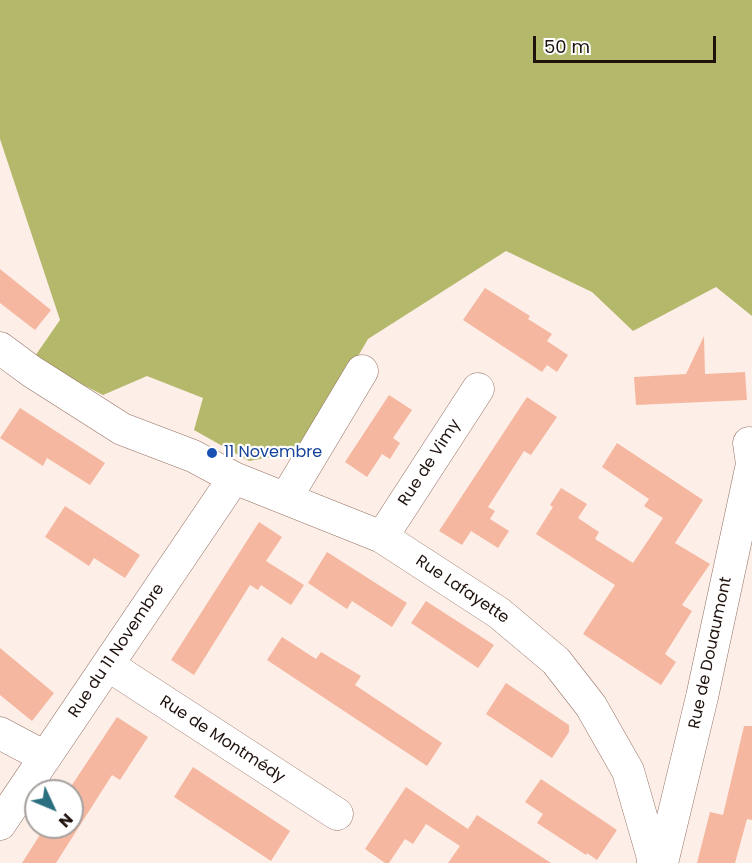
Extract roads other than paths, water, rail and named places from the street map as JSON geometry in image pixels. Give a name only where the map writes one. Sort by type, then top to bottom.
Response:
[{"type":"street","name":"Rue Lafayette","points":[[0,348],[31,371],[122,429],[193,456],[234,477],[382,537],[499,613],[556,661],[591,706],[628,771],[652,855],[652,863]]},
{"type":"street","points":[[286,498],[362,371]]},
{"type":"street","name":"Rue de Vimy","points":[[382,537],[478,389]]},
{"type":"street","name":"Rue de Douaumont","points":[[662,863],[702,697],[752,464],[748,443]]},
{"type":"street","name":"Rue du 11 Novembre","points":[[0,824],[234,477]]},
{"type":"street","name":"Rue de Montmédy","points":[[108,665],[337,814]]},
{"type":"street","points":[[0,733],[45,757]]},
{"type":"place","name":"11 Novembre","points":[[212,453]]}]
